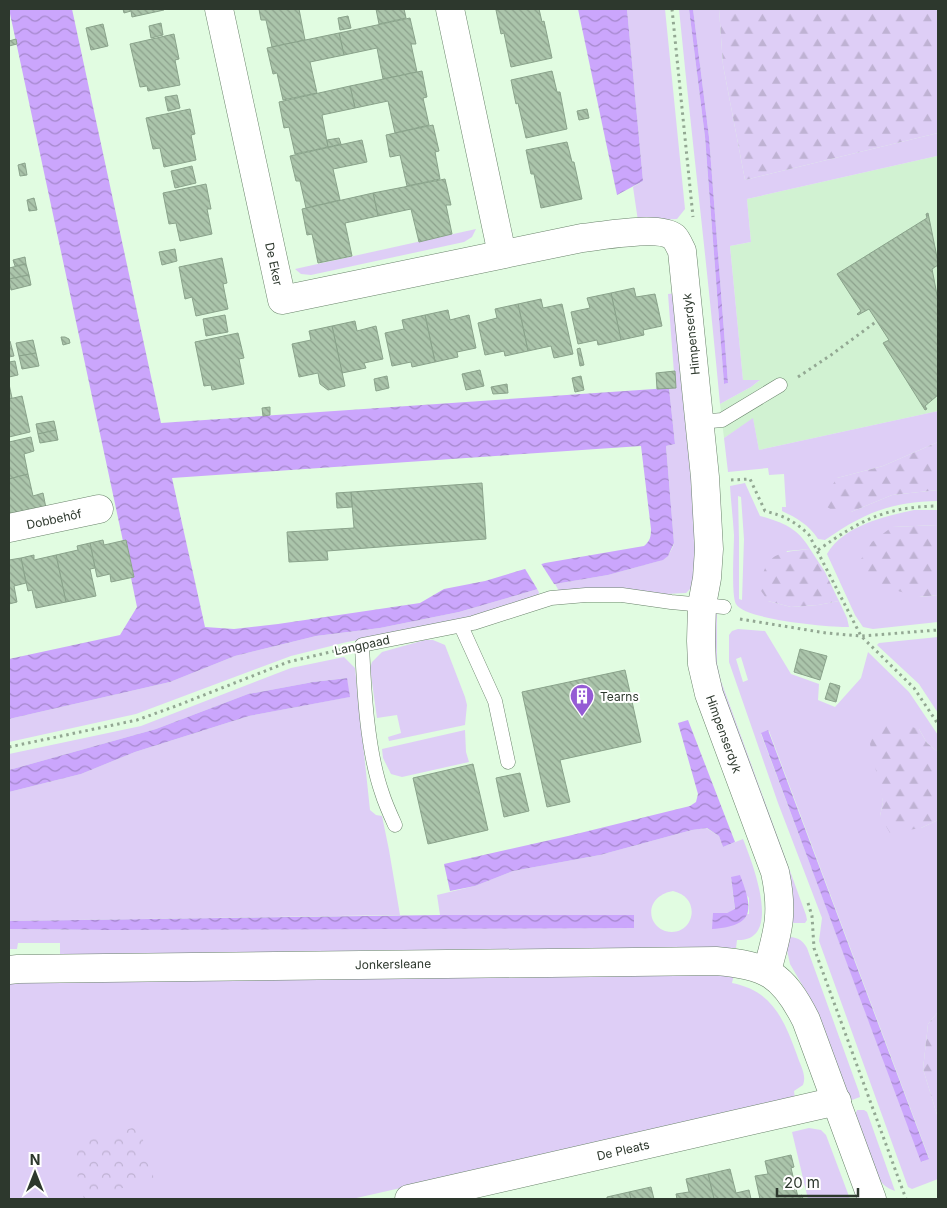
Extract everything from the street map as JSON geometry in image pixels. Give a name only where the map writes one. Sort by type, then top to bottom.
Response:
[{"type":"street","name":"De Eker","points":[[219,9],[282,300],[582,238],[625,232],[662,232],[684,229]]},
{"type":"street","points":[[450,9],[502,254]]},
{"type":"street","name":"Himpenserdyk","points":[[684,229],[682,251],[705,477],[709,549],[707,578],[713,606],[701,641],[702,664],[709,694],[775,872],[779,890],[781,907],[779,929],[766,971]]},
{"type":"street","name":"Dobbehôf","points":[[9,528],[99,509]]},
{"type":"street","name":"Jonkersleane","points":[[12,969],[716,961],[738,962],[766,971]]},
{"type":"street","points":[[766,971],[779,980],[795,999],[806,1020],[872,1199]]},
{"type":"street","name":"De Pleats","points":[[409,1199],[837,1101]]},
{"type":"lane","points":[[700,422],[722,420],[780,384]]},
{"type":"lane","name":"Langpaad","points":[[362,645],[462,626],[551,598],[586,595],[622,595],[713,606]]},
{"type":"lane","points":[[462,626],[495,701],[508,762]]},
{"type":"lane","points":[[362,645],[364,685],[371,747],[381,792],[395,824]]},
{"type":"path","points":[[672,9],[684,229]]},
{"type":"path","points":[[780,384],[801,376],[876,321]]},
{"type":"path","points":[[723,480],[750,479],[765,511],[782,516],[798,524],[809,535],[860,636],[914,688],[938,724]]},
{"type":"path","points":[[818,550],[854,525],[881,513],[914,506],[938,506]]},
{"type":"path","points":[[734,618],[826,633],[860,636],[938,630]]},
{"type":"path","name":"Langpaad","points":[[9,747],[137,720],[288,662],[362,645]]},
{"type":"path","points":[[813,931],[814,948],[906,1199]]},
{"type":"shaded area","points":[[937,156],[938,411],[759,450],[753,419],[724,438],[720,404],[759,381],[743,380],[730,246],[751,242],[747,199]]},
{"type":"green space","points":[[627,9],[665,9],[685,209],[677,219],[638,221],[633,187],[643,181]]},
{"type":"green space","points":[[679,9],[689,9],[705,137],[724,384],[728,383],[709,137],[693,9],[719,9],[723,65],[745,180],[938,133],[938,160],[937,156],[747,199],[751,242],[730,246],[743,380],[760,380],[720,404],[710,305]]},
{"type":"green space","points":[[719,9],[938,9],[938,133],[745,180],[723,65]]},
{"type":"green space","points":[[476,229],[472,237],[464,242],[311,275],[301,274],[295,269]]},
{"type":"green space","points":[[677,293],[695,478],[697,571],[692,587],[686,593],[666,594],[622,590],[559,591],[555,584],[608,575],[662,560],[673,546],[666,446],[675,444],[669,388],[675,386],[668,294]]},
{"type":"green space","points":[[938,411],[938,442],[883,466],[837,478],[851,512],[892,495],[938,490],[938,501],[906,504],[878,511],[852,523],[825,540],[818,539],[802,522],[782,511],[782,507],[786,507],[784,474],[769,475],[768,468],[728,472],[724,438],[753,418],[759,450]]},
{"type":"green space","points":[[938,442],[938,490],[892,495],[851,512],[835,512],[821,503],[837,478],[883,466]]},
{"type":"green space","points":[[745,483],[760,516],[789,527],[800,536],[810,549],[787,551],[768,601],[791,607],[839,601],[849,627],[788,622],[743,610],[736,604],[734,599],[734,535],[730,486]],"holes":[[[738,496],[741,497],[744,539],[742,600],[739,599]]]},
{"type":"green space","points":[[914,510],[938,510],[938,525],[892,527],[919,597],[938,595],[938,622],[873,629],[863,627],[855,615],[827,554],[834,544],[854,529],[890,515]]},
{"type":"green space","points":[[938,525],[938,595],[919,597],[877,585],[858,564],[872,542],[892,527]]},
{"type":"green space","points":[[810,549],[825,572],[839,601],[791,607],[768,601],[759,588],[762,576],[770,561],[775,556],[781,554]]},
{"type":"green space","points":[[538,589],[538,597],[470,618],[347,642],[291,656],[136,714],[9,742],[9,719],[170,682],[235,656],[316,636],[380,628],[459,612]]},
{"type":"green space","points":[[714,612],[717,613],[717,663],[721,681],[806,915],[807,920],[805,923],[790,923],[717,683],[712,653]]},
{"type":"green space","points":[[738,629],[765,631],[791,674],[819,684],[818,700],[835,707],[861,678],[868,652],[909,692],[938,735],[938,752],[927,743],[919,729],[880,782],[883,802],[880,816],[921,828],[938,820],[938,1012],[928,1024],[923,1069],[938,1118],[938,1179],[912,1189],[908,1187],[819,941],[822,918],[778,803],[729,662],[729,635],[732,631]],"holes":[[[741,657],[748,680],[743,682],[736,659]],[[769,731],[929,1158],[922,1162],[761,734]]]},
{"type":"green space","points":[[938,637],[938,713],[919,684],[877,645],[879,643]]},
{"type":"green space","points":[[425,640],[433,640],[445,645],[467,705],[465,725],[389,741],[388,737],[401,733],[397,715],[377,718],[370,668],[372,662],[382,652]]},
{"type":"green space","points":[[344,657],[355,668],[370,810],[376,815],[382,816],[400,915],[9,921],[9,792],[81,774],[135,752],[249,716],[349,697],[346,678],[248,694],[156,729],[9,770],[9,754],[141,726],[291,668]]},
{"type":"green space","points":[[892,721],[919,729],[927,743],[938,752],[938,820],[921,828],[890,833],[880,816],[883,802],[870,744],[875,728]]},
{"type":"green space","points":[[465,730],[466,752],[469,762],[402,777],[391,774],[383,758],[382,749]]},
{"type":"green space","points":[[706,828],[719,836],[723,847],[743,839],[757,882],[762,915],[759,928],[751,937],[737,940],[736,948],[60,955],[60,943],[18,943],[17,949],[9,949],[9,929],[634,927],[633,915],[440,915],[437,895],[475,886],[513,871],[600,855],[692,830]],"holes":[[[731,878],[749,898],[749,914],[713,913],[727,913],[735,910]],[[673,891],[683,895],[689,901],[691,909],[691,917],[688,924],[675,932],[659,928],[655,924],[651,913],[653,903],[660,896]]]},
{"type":"green space","points":[[791,937],[801,940],[807,948],[860,1097],[852,1100],[849,1098],[814,1005],[790,964],[786,946],[787,940]]},
{"type":"green space","points":[[734,974],[732,983],[758,993],[767,1000],[782,1019],[803,1070],[803,1085],[794,1091],[795,1099],[352,1199],[9,1199],[9,981]]},
{"type":"green space","points":[[938,1012],[938,1118],[923,1069],[928,1024]]},
{"type":"green space","points":[[857,1110],[867,1112],[895,1191],[885,1186],[878,1177],[855,1115]]},
{"type":"green space","points":[[139,1126],[154,1179],[84,1199],[69,1146]]},
{"type":"green space","points":[[809,1128],[821,1130],[826,1135],[850,1199],[808,1199],[792,1132]]},
{"type":"water","points":[[9,9],[72,9],[161,423],[669,388],[675,444],[666,446],[674,543],[668,556],[663,560],[608,575],[555,584],[459,612],[380,628],[316,636],[235,656],[170,682],[9,719],[9,659],[120,635],[137,607],[131,578],[134,576],[126,540],[123,541]],"holes":[[[641,446],[651,529],[650,539],[644,546],[545,563],[485,581],[444,589],[420,603],[234,629],[205,627],[172,478]]]},
{"type":"water","points":[[578,9],[627,9],[643,181],[617,195]]},
{"type":"water","points":[[689,9],[693,9],[709,137],[728,383],[724,384],[705,137]]},
{"type":"water","points":[[347,678],[350,697],[249,716],[135,752],[81,774],[9,792],[9,770],[156,729],[248,694]]},
{"type":"water","points":[[688,720],[735,842],[723,847],[719,836],[707,828],[692,830],[600,855],[513,871],[475,886],[450,891],[444,864],[690,806],[696,802],[698,794],[678,723]]},
{"type":"water","points":[[768,730],[929,1159],[921,1162],[761,733]]},
{"type":"water","points":[[740,875],[748,906],[744,920],[737,924],[712,929],[713,913],[727,913],[735,909],[731,877]]},
{"type":"water","points":[[440,915],[634,915],[634,928],[9,929],[9,921]]},
{"type":"pier","points":[[540,562],[556,587],[539,592],[524,567]]},
{"type":"building","points":[[123,9],[164,10],[132,17],[131,11],[124,13]]},
{"type":"building","points":[[259,9],[299,9],[305,40],[272,47],[266,20],[261,20]]},
{"type":"building","points":[[376,9],[404,9],[406,18],[379,24]]},
{"type":"building","points":[[539,9],[542,22],[544,21],[552,58],[511,67],[504,33],[501,34],[496,10]]},
{"type":"building","points":[[348,16],[351,28],[340,30],[338,18]]},
{"type":"building","points":[[410,18],[416,44],[411,44],[417,72],[383,79],[377,48],[344,55],[339,33]]},
{"type":"building","points":[[161,23],[163,35],[151,38],[149,26]]},
{"type":"building","points":[[103,24],[108,46],[91,50],[86,28]]},
{"type":"building","points":[[339,33],[344,55],[310,62],[317,93],[283,100],[277,73],[273,74],[267,48]]},
{"type":"building","points":[[174,34],[179,59],[175,60],[180,85],[148,91],[147,86],[140,87],[130,44]]},
{"type":"building","points":[[16,39],[17,44],[9,46],[9,41]]},
{"type":"building","points":[[422,71],[427,97],[423,98],[429,125],[395,133],[388,101],[355,108],[350,86]]},
{"type":"building","points":[[552,71],[557,92],[560,92],[567,129],[526,138],[511,80]]},
{"type":"building","points":[[350,86],[355,108],[322,115],[328,147],[295,154],[289,127],[284,128],[279,102]]},
{"type":"building","points":[[177,95],[180,108],[168,111],[165,97]]},
{"type":"building","points":[[190,109],[195,134],[191,135],[196,160],[164,167],[160,148],[153,149],[146,118]]},
{"type":"building","points":[[587,109],[589,118],[579,120],[577,111]]},
{"type":"building","points":[[433,125],[439,151],[435,152],[440,179],[407,186],[400,155],[390,157],[386,135]]},
{"type":"building","points":[[339,138],[341,144],[328,147],[327,140]]},
{"type":"building","points":[[362,140],[367,162],[333,169],[340,200],[306,208],[300,181],[296,181],[290,156]]},
{"type":"building","points":[[567,142],[572,162],[574,162],[582,199],[541,208],[534,174],[531,174],[526,150]]},
{"type":"building","points":[[25,163],[27,175],[20,176],[18,165]]},
{"type":"building","points":[[192,166],[196,183],[175,188],[171,171]]},
{"type":"building","points":[[445,179],[451,205],[446,205],[452,234],[419,242],[411,209],[378,216],[373,193]]},
{"type":"building","points":[[206,184],[211,209],[207,209],[212,234],[180,241],[176,223],[169,224],[163,193]]},
{"type":"building","points":[[373,193],[378,216],[345,223],[352,256],[318,263],[312,234],[307,235],[302,209]]},
{"type":"building","points":[[34,198],[37,210],[29,211],[27,200]]},
{"type":"building","points":[[928,213],[938,262],[938,265],[932,269],[938,300],[938,395],[925,406],[927,409],[925,410],[883,343],[889,340],[869,309],[857,314],[861,311],[837,274],[927,218],[926,214]]},
{"type":"building","points":[[175,249],[177,261],[162,265],[159,252]]},
{"type":"building","points":[[25,257],[26,264],[15,266],[13,260]]},
{"type":"building","points":[[222,258],[227,283],[223,284],[228,309],[196,316],[192,297],[185,299],[179,267]]},
{"type":"building","points":[[26,264],[29,275],[9,279],[9,268]]},
{"type":"building","points":[[29,275],[31,285],[11,290],[9,279]]},
{"type":"building","points":[[634,288],[636,297],[655,294],[662,326],[643,330],[644,335],[621,340],[611,293]]},
{"type":"building","points":[[611,293],[621,340],[598,345],[597,340],[578,344],[571,312],[590,308],[587,298]]},
{"type":"building","points":[[541,299],[543,308],[562,304],[573,354],[554,358],[551,346],[528,351],[518,304]]},
{"type":"building","points":[[518,304],[528,351],[505,356],[504,351],[485,355],[478,323],[497,318],[495,309]]},
{"type":"building","points":[[448,310],[450,320],[469,315],[476,348],[457,352],[458,357],[435,362],[425,315]]},
{"type":"building","points":[[225,315],[228,332],[206,336],[203,319]]},
{"type":"building","points":[[425,315],[435,362],[412,367],[411,362],[392,366],[385,333],[404,329],[402,320]]},
{"type":"building","points":[[355,321],[357,331],[376,326],[383,359],[364,363],[366,368],[342,373],[332,326]]},
{"type":"building","points":[[332,326],[345,386],[328,390],[320,384],[318,373],[299,377],[292,344],[311,340],[309,331]]},
{"type":"building","points":[[238,333],[244,358],[239,359],[244,384],[212,390],[211,385],[204,386],[195,342]]},
{"type":"building","points":[[61,337],[69,339],[70,343],[63,345]]},
{"type":"building","points":[[33,340],[36,353],[19,356],[16,343]]},
{"type":"building","points":[[9,341],[14,356],[9,357]]},
{"type":"building","points":[[580,348],[584,365],[580,366],[577,349]]},
{"type":"building","points":[[36,353],[39,366],[22,369],[19,356]]},
{"type":"building","points":[[15,361],[18,375],[9,377],[9,362]]},
{"type":"building","points":[[480,370],[484,386],[466,390],[462,374]]},
{"type":"building","points":[[675,371],[676,388],[657,389],[656,373]]},
{"type":"building","points":[[387,376],[389,388],[376,391],[374,379]]},
{"type":"building","points":[[581,376],[584,390],[575,392],[572,378]]},
{"type":"building","points":[[9,384],[12,398],[9,399]]},
{"type":"building","points":[[507,384],[508,393],[493,394],[491,387]]},
{"type":"building","points":[[22,396],[30,432],[9,437],[9,399]]},
{"type":"building","points":[[270,407],[270,415],[263,416],[262,408]]},
{"type":"building","points":[[54,421],[56,430],[38,434],[36,424]]},
{"type":"building","points":[[56,430],[58,440],[40,443],[38,434]]},
{"type":"building","points":[[31,437],[34,451],[24,454],[28,474],[9,479],[9,442]]},
{"type":"building","points":[[28,474],[33,496],[43,493],[46,508],[9,516],[9,479]]},
{"type":"building","points":[[482,483],[486,539],[327,551],[328,560],[289,562],[287,532],[354,528],[351,492]]},
{"type":"building","points":[[351,492],[352,507],[337,508],[336,493]]},
{"type":"building","points":[[103,540],[104,545],[126,540],[134,577],[111,582],[110,574],[97,577],[90,543]]},
{"type":"building","points":[[90,543],[95,568],[90,569],[96,596],[66,602],[56,555],[78,550],[77,546]]},
{"type":"building","points":[[34,555],[34,560],[56,555],[66,602],[36,608],[32,590],[28,591],[21,558]]},
{"type":"building","points":[[21,558],[26,583],[14,586],[17,602],[9,604],[9,560]]},
{"type":"building","points":[[800,649],[827,656],[820,680],[794,672]]},
{"type":"building","name":"Tearns","points":[[625,670],[641,742],[560,760],[570,802],[547,807],[522,692]]},
{"type":"building","points":[[830,683],[840,686],[836,702],[825,699]]},
{"type":"building","points":[[473,764],[488,830],[428,844],[413,778]]},
{"type":"building","points":[[520,773],[529,811],[504,817],[496,778]]},
{"type":"building","points":[[791,1155],[794,1167],[791,1168],[798,1197],[802,1195],[803,1199],[760,1199],[755,1176],[768,1174],[765,1161]]},
{"type":"building","points":[[730,1169],[736,1193],[749,1190],[751,1199],[714,1199],[708,1174]]},
{"type":"building","points":[[708,1174],[714,1199],[677,1199],[676,1194],[689,1192],[686,1179]]},
{"type":"building","points":[[651,1187],[654,1199],[631,1199],[629,1192]]},
{"type":"building","points":[[629,1192],[631,1199],[607,1199],[607,1197]]},
{"type":"place","name":"Tearns","points":[[582,717]]}]
